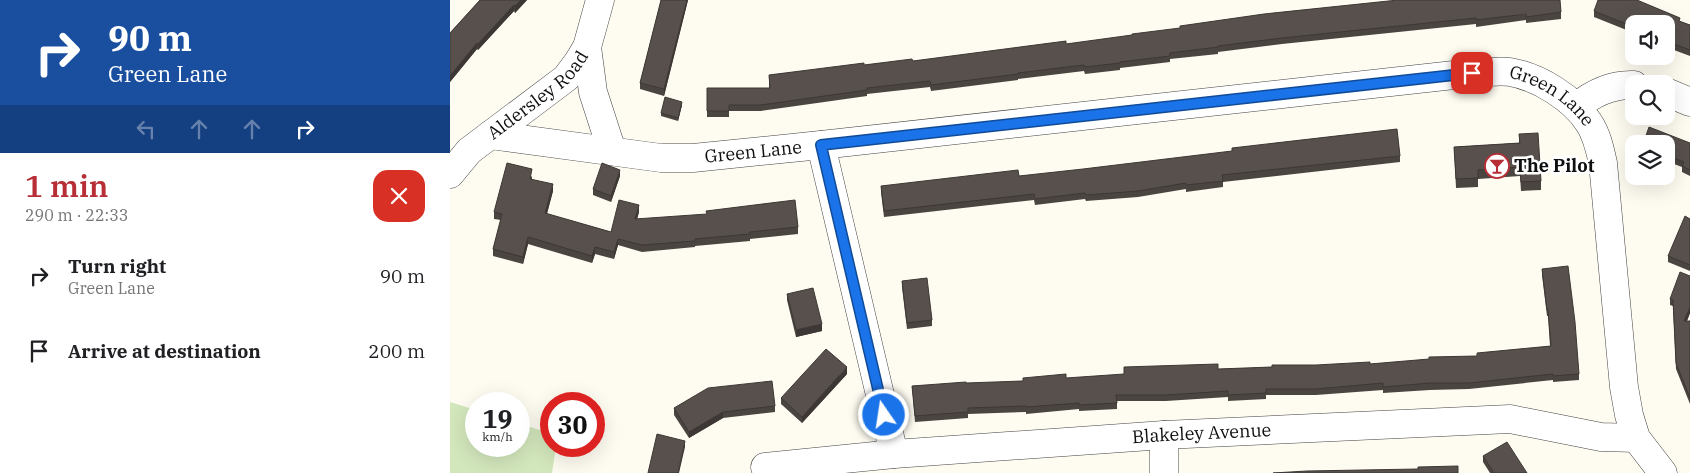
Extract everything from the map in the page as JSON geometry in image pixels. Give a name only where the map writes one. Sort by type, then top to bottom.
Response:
[{"type":"street","name":"Aldersley Road","points":[[450,174],[469,151],[566,78],[586,47],[600,0]]},
{"type":"street","points":[[586,47],[593,92],[612,151]]},
{"type":"street","name":"Green Lane","points":[[490,135],[661,158],[693,158],[1472,73],[1510,72],[1537,81],[1559,93],[1576,107],[1589,123],[1598,144],[1603,163],[1624,387],[1629,415],[1636,438],[1663,473]]},
{"type":"street","points":[[1576,107],[1587,98],[1604,89],[1625,84]]},
{"type":"street","points":[[1675,96],[1690,102]]},
{"type":"street","points":[[821,145],[894,454]]},
{"type":"street","name":"Blakeley Avenue","points":[[766,467],[894,454],[1164,435],[1510,419],[1601,437],[1636,438]]},
{"type":"street","points":[[1164,435],[1164,473]]},
{"type":"green space","points":[[450,402],[465,407],[465,457],[530,457],[530,427],[540,430],[540,457],[554,457],[552,473],[450,473]]},
{"type":"building","points":[[480,0],[521,0],[477,43],[450,76],[450,33]]},
{"type":"building","points":[[661,0],[687,0],[664,89],[640,83]]},
{"type":"building","points":[[1398,0],[1560,0],[1561,12],[1526,17],[1526,14],[1476,20],[1476,18],[1282,38],[1170,53],[1170,56],[1120,63],[1085,67],[1084,65],[931,85],[930,81],[867,88],[867,90],[761,105],[729,105],[729,111],[707,111],[707,88],[770,88],[769,75],[864,63],[864,65],[912,59],[913,61],[1066,41],[1066,44],[1264,14]]},
{"type":"building","points":[[1598,0],[1637,0],[1673,15],[1625,15],[1625,23],[1594,11]]},
{"type":"building","points":[[1675,16],[1680,18],[1679,21],[1690,25],[1690,50],[1675,44]]},
{"type":"building","points":[[665,97],[682,102],[678,118],[661,113]]},
{"type":"building","points":[[1649,127],[1670,135],[1646,135]]},
{"type":"building","points":[[1397,129],[1400,156],[1222,175],[1223,181],[1186,185],[1186,183],[1138,191],[1086,195],[1085,193],[1035,199],[1034,194],[884,211],[881,186],[1018,170],[1019,176],[1083,169],[1232,151],[1232,148]]},
{"type":"building","name":"The Pilot","points":[[1538,133],[1541,181],[1521,182],[1520,167],[1478,170],[1478,178],[1456,179],[1454,147],[1520,143],[1519,134]]},
{"type":"building","points":[[1675,137],[1690,143],[1690,170],[1682,166],[1684,162],[1675,158]]},
{"type":"building","points":[[507,163],[532,169],[530,179],[553,184],[545,213],[611,232],[619,200],[639,205],[635,219],[707,214],[706,211],[795,200],[798,227],[695,239],[695,241],[642,245],[618,239],[614,252],[595,247],[592,256],[528,237],[523,257],[493,249],[502,214],[494,212]]},
{"type":"building","points":[[602,163],[620,170],[611,196],[593,189]]},
{"type":"building","points":[[1685,216],[1690,219],[1690,265],[1668,256]]},
{"type":"building","points":[[1568,266],[1579,374],[1553,376],[1553,374],[1469,383],[1430,383],[1383,387],[1383,383],[1316,389],[1266,389],[1266,393],[1228,395],[1228,391],[1166,395],[1116,395],[1117,403],[968,408],[968,412],[915,416],[912,386],[966,382],[1023,381],[1023,378],[1066,374],[1066,378],[1124,374],[1124,367],[1218,364],[1218,369],[1272,367],[1272,365],[1370,362],[1370,364],[1429,359],[1429,357],[1477,356],[1477,353],[1551,346],[1542,269]]},
{"type":"building","points":[[1680,272],[1690,276],[1690,307],[1684,321],[1690,321],[1690,398],[1676,363],[1673,300],[1670,299]]},
{"type":"building","points":[[927,278],[932,320],[907,323],[902,281]]},
{"type":"building","points":[[813,288],[822,324],[796,330],[787,294]]},
{"type":"building","points":[[826,349],[847,367],[802,417],[781,398]]},
{"type":"building","points":[[772,381],[775,406],[723,412],[689,432],[674,408],[708,388]]},
{"type":"building","points":[[657,434],[685,441],[678,473],[648,473]]},
{"type":"building","points":[[1507,442],[1527,473],[1494,473],[1483,456]]},
{"type":"building","points":[[1458,466],[1458,473],[1273,473],[1418,469],[1418,467]]},
{"type":"place","name":"The Pilot","points":[[1497,166]]},
{"type":"route","points":[[884,415],[821,145],[1472,73]]}]
